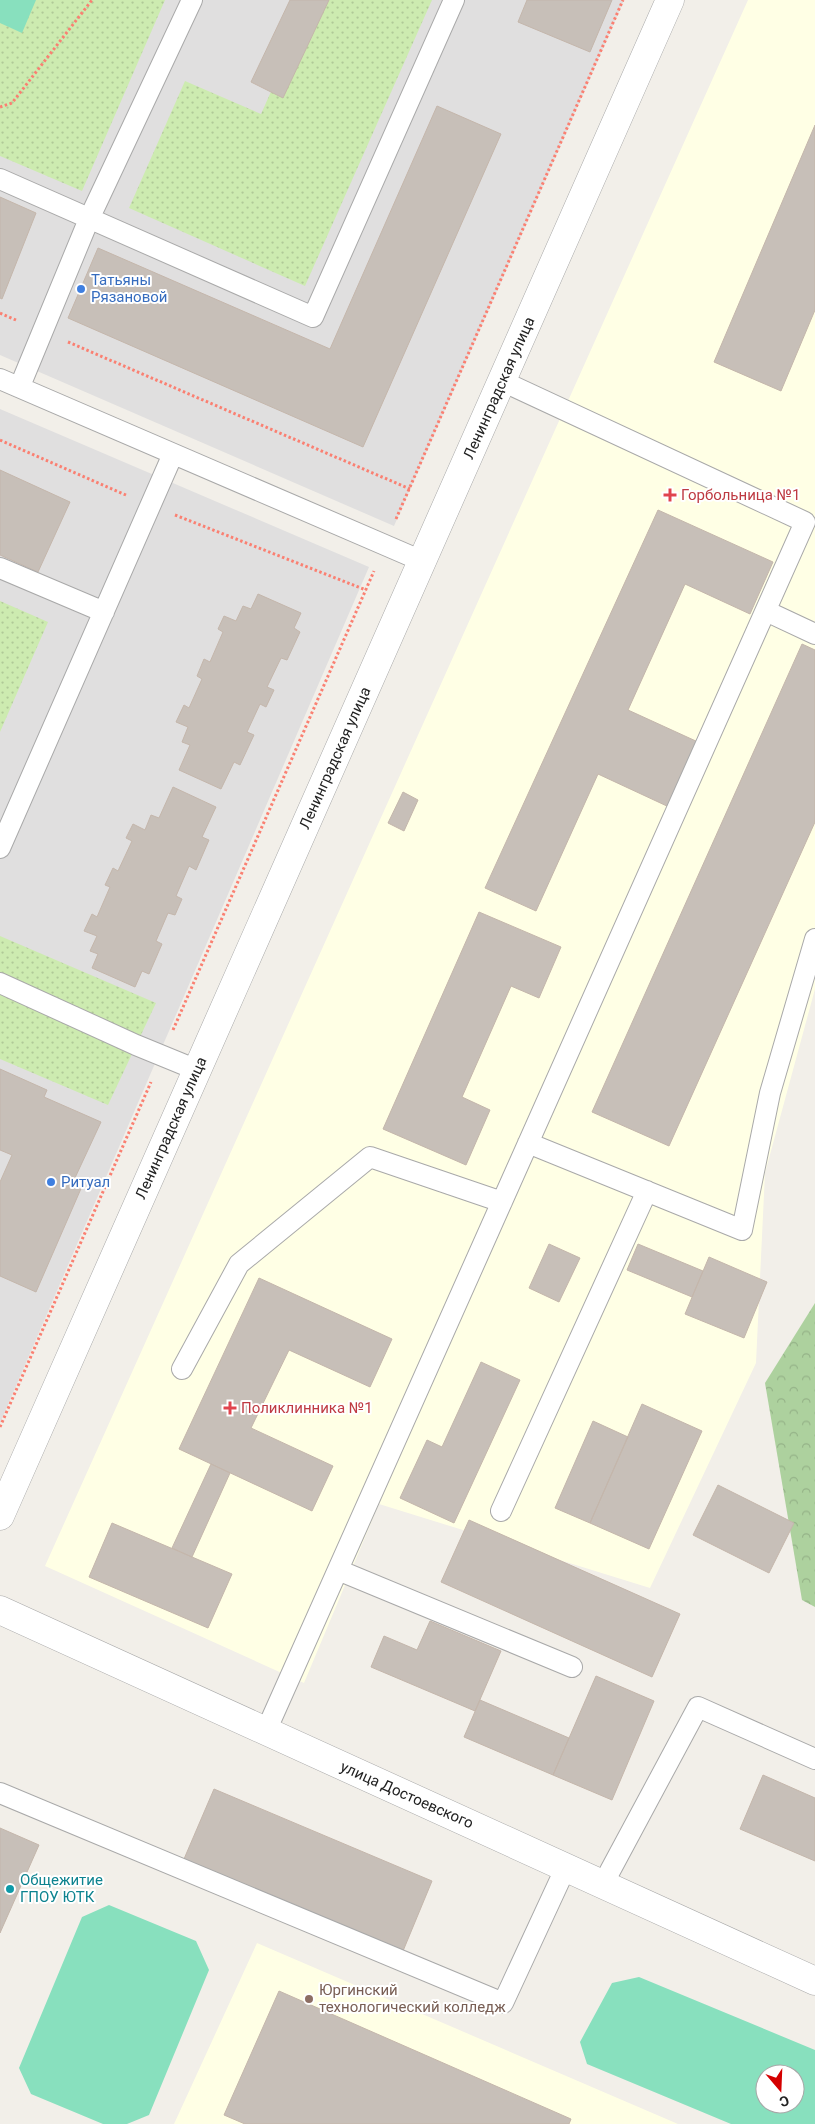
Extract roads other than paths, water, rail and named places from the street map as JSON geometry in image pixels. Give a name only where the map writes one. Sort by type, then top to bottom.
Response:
[{"type":"street","name":"Ленинградская улица","points":[[0,1516],[670,0]]},
{"type":"street","name":"улица Достоевского","points":[[0,1610],[815,1981]]},
{"type":"lane","points":[[20,386],[90,219],[192,0]]},
{"type":"lane","points":[[0,179],[313,317],[454,0]]},
{"type":"lane","points":[[0,379],[422,561]]},
{"type":"lane","points":[[266,1731],[805,522],[502,381]]},
{"type":"lane","points":[[0,848],[5,823],[104,612],[173,454]]},
{"type":"lane","points":[[0,568],[104,612]]},
{"type":"lane","points":[[766,611],[815,634]]},
{"type":"lane","points":[[528,1143],[742,1230],[770,1093],[815,939]]},
{"type":"lane","points":[[0,984],[197,1070]]},
{"type":"lane","points":[[182,1369],[239,1264],[370,1158],[502,1202]]},
{"type":"lane","points":[[500,1511],[647,1191]]},
{"type":"lane","points":[[338,1570],[572,1667]]},
{"type":"lane","points":[[603,1884],[698,1707],[815,1759]]},
{"type":"lane","points":[[0,1793],[503,2003],[566,1867]]},
{"type":"place","name":"Татьяны Рязановой","points":[[81,289]]},
{"type":"place","name":"Горбольница №1","points":[[670,495]]},
{"type":"place","name":"Ритуал","points":[[51,1182]]},
{"type":"place","name":"Поликлинника №1","points":[[230,1408]]},
{"type":"place","name":"Общежитие ГПОУ ЮТК","points":[[10,1889]]},
{"type":"place","name":"Юргинский технологический колледж","points":[[309,1999]]}]
